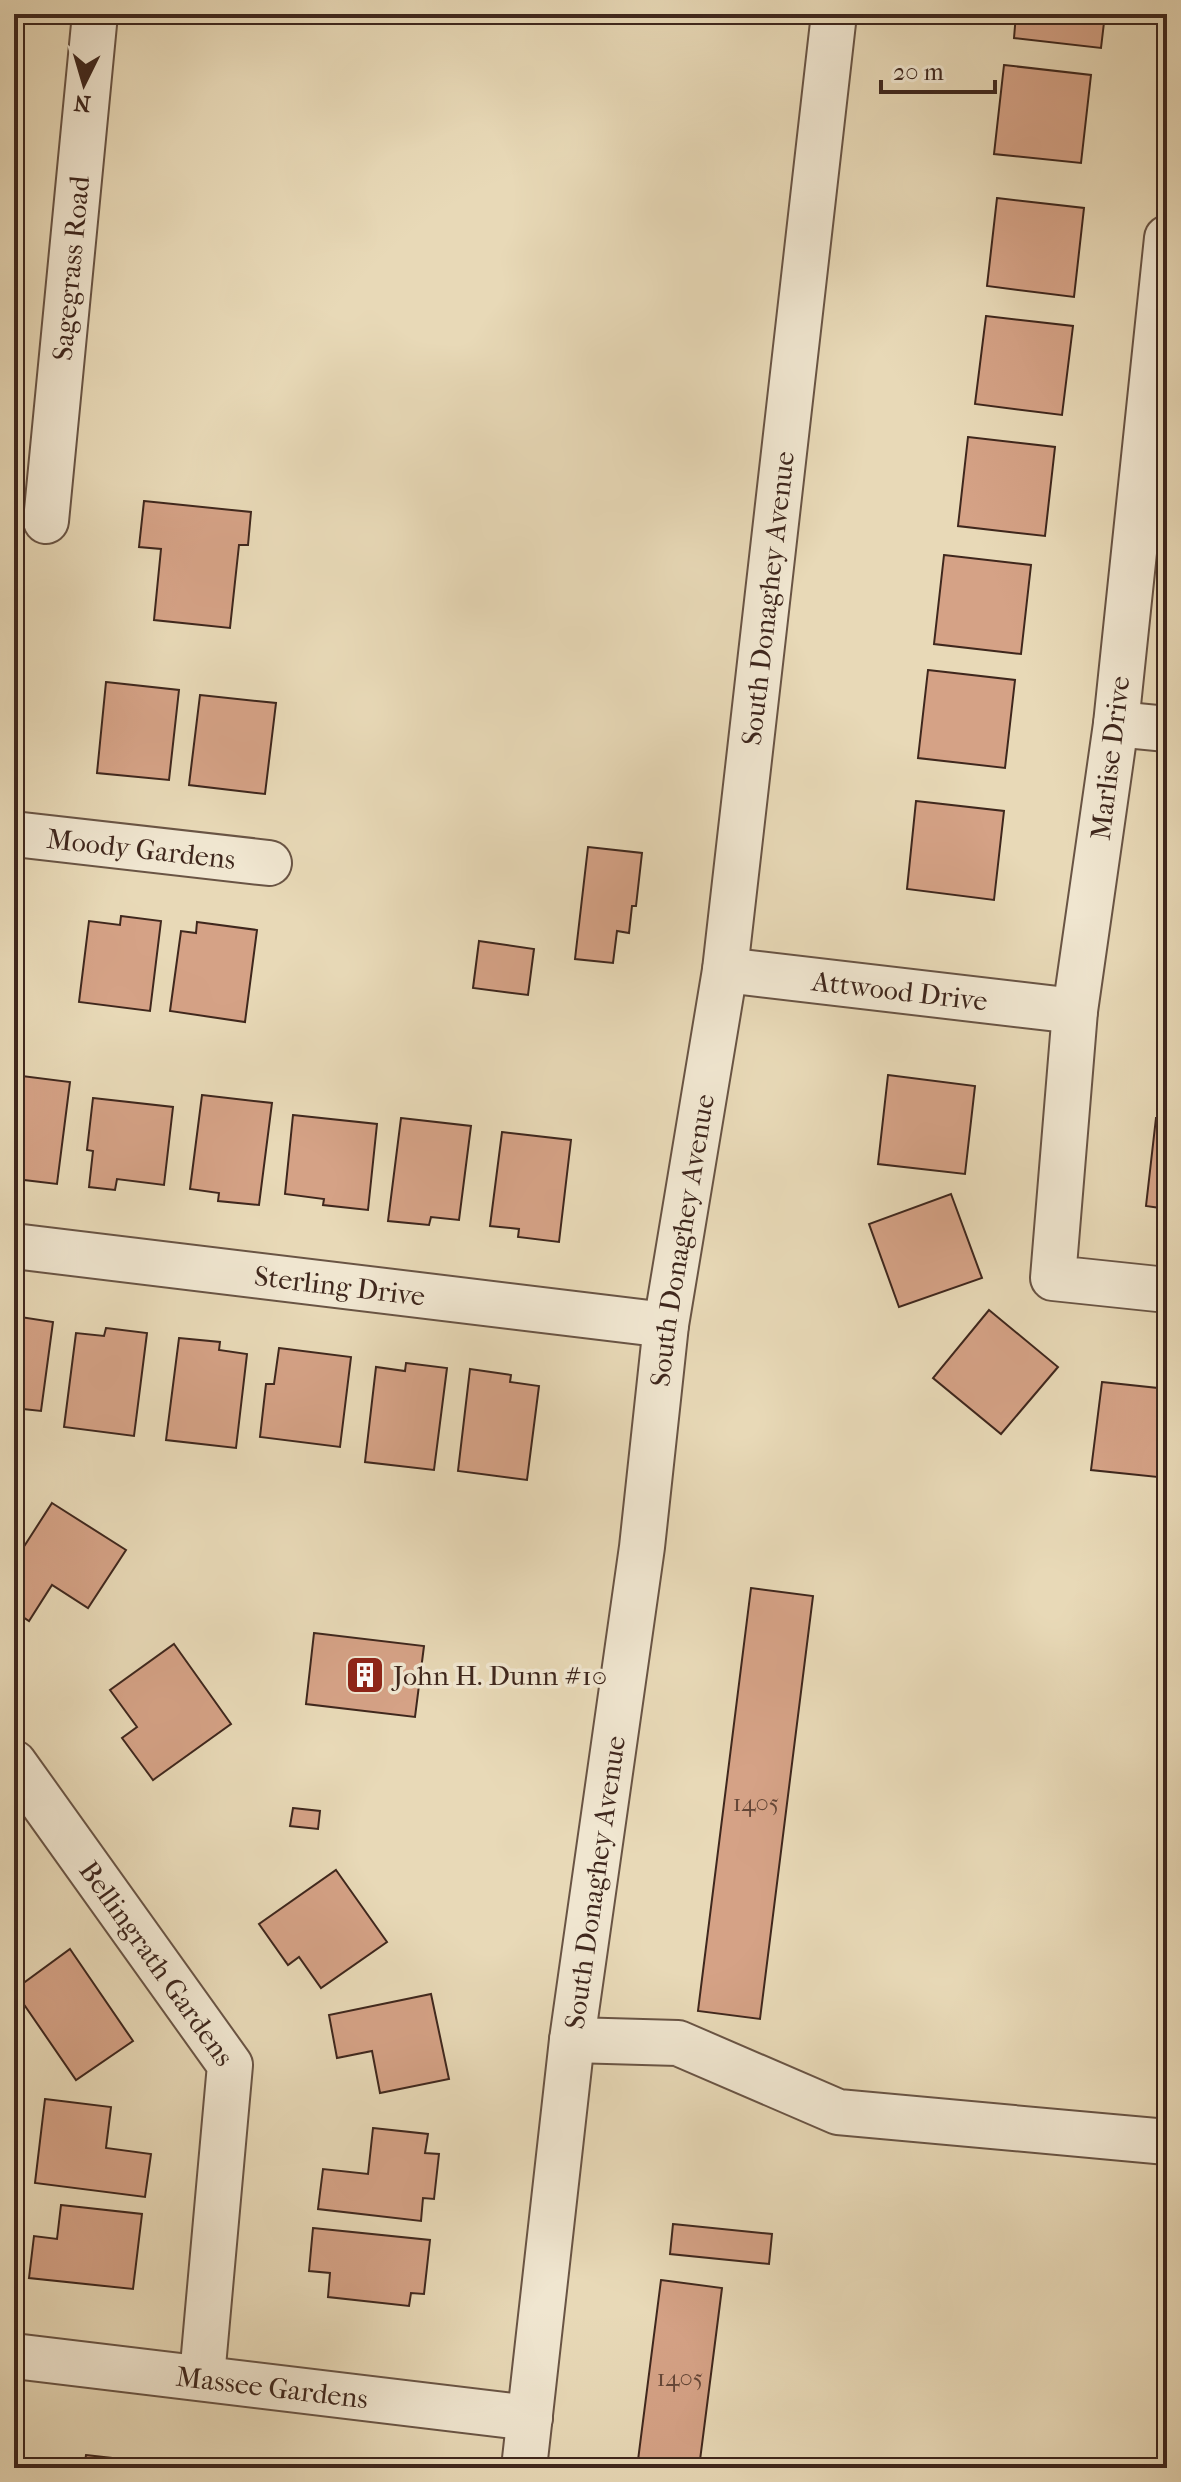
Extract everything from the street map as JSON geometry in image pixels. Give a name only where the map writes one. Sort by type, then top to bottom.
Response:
[{"type":"street","name":"Sagegrass Road","points":[[46,521],[95,14]]},
{"type":"street","name":"South Donaghey Avenue","points":[[524,2468],[572,2040],[642,1547],[666,1325],[725,970],[834,14]]},
{"type":"street","name":"Marlise Drive","points":[[1167,238],[1116,724],[1075,1011],[1053,1278],[1167,1290]]},
{"type":"street","points":[[1116,724],[1167,729]]},
{"type":"street","name":"Moody Gardens","points":[[14,834],[269,863]]},
{"type":"street","name":"Attwood Drive","points":[[725,970],[1075,1011]]},
{"type":"street","name":"Sterling Drive","points":[[14,1246],[666,1325]]},
{"type":"street","name":"Bellingrath Gardens","points":[[14,1763],[230,2065],[202,2377]]},
{"type":"street","points":[[572,2040],[678,2043],[838,2112],[1167,2142]]},
{"type":"street","name":"Massee Gardens","points":[[14,2356],[530,2418]]},
{"type":"building","points":[[1016,14],[1105,14],[1101,48],[1014,38]]},
{"type":"building","points":[[1004,65],[1091,75],[1081,163],[994,154]]},
{"type":"building","points":[[997,198],[1084,208],[1074,297],[987,286]]},
{"type":"building","points":[[986,316],[1073,326],[1062,415],[975,404]]},
{"type":"building","points":[[968,437],[1055,447],[1045,536],[958,526]]},
{"type":"building","points":[[144,501],[251,512],[248,545],[239,545],[230,628],[154,620],[161,549],[139,547]]},
{"type":"building","points":[[944,555],[1031,565],[1021,654],[934,644]]},
{"type":"building","points":[[928,670],[1015,680],[1005,768],[918,758]]},
{"type":"building","points":[[106,682],[179,690],[169,780],[97,773]]},
{"type":"building","points":[[200,695],[276,703],[265,794],[189,785]]},
{"type":"building","points":[[916,801],[1004,811],[994,900],[907,889]]},
{"type":"building","points":[[588,847],[642,853],[636,906],[632,906],[629,933],[617,931],[613,963],[575,959]]},
{"type":"building","points":[[121,916],[161,921],[150,1011],[79,1002],[89,921],[120,925]]},
{"type":"building","points":[[197,922],[257,930],[245,1022],[170,1011],[181,931],[196,933]]},
{"type":"building","points":[[479,941],[534,949],[528,995],[473,988]]},
{"type":"building","points":[[14,1075],[70,1082],[57,1184],[16,1179]]},
{"type":"building","points":[[888,1075],[975,1086],[965,1174],[878,1164]]},
{"type":"building","points":[[202,1095],[272,1103],[259,1205],[218,1201],[219,1193],[190,1189]]},
{"type":"building","points":[[93,1098],[173,1107],[164,1185],[117,1179],[115,1190],[89,1187],[93,1151],[87,1150]]},
{"type":"building","points":[[293,1115],[377,1124],[368,1210],[323,1205],[324,1199],[285,1194]]},
{"type":"building","points":[[401,1118],[471,1126],[459,1220],[431,1217],[429,1225],[388,1221]]},
{"type":"building","points":[[1156,1118],[1167,1119],[1167,1209],[1146,1206]]},
{"type":"building","points":[[502,1132],[571,1140],[559,1242],[518,1237],[519,1229],[490,1226]]},
{"type":"building","points":[[951,1194],[982,1278],[899,1307],[869,1224]]},
{"type":"building","points":[[989,1310],[1058,1367],[1001,1434],[933,1378]]},
{"type":"building","points":[[14,1316],[53,1322],[41,1411],[14,1408]]},
{"type":"building","points":[[106,1328],[147,1333],[134,1436],[64,1427],[76,1333],[104,1336]]},
{"type":"building","points":[[179,1338],[220,1342],[219,1350],[247,1354],[236,1448],[166,1440]]},
{"type":"building","points":[[279,1348],[351,1357],[340,1447],[260,1437],[266,1384],[274,1384]]},
{"type":"building","points":[[406,1363],[447,1368],[434,1470],[365,1462],[376,1367],[405,1371]]},
{"type":"building","points":[[470,1369],[511,1375],[510,1382],[539,1386],[527,1480],[458,1471]]},
{"type":"building","points":[[1102,1382],[1167,1389],[1167,1478],[1091,1470]]},
{"type":"building","points":[[52,1503],[126,1550],[88,1608],[52,1585],[29,1621],[14,1611],[14,1562]]},
{"type":"building","points":[[751,1588],[813,1596],[760,2019],[698,2011]]},
{"type":"building","name":"John H. Dunn #10","points":[[314,1633],[424,1646],[415,1717],[306,1704]]},
{"type":"building","points":[[174,1644],[231,1724],[153,1780],[122,1738],[137,1727],[110,1690]]},
{"type":"building","points":[[293,1808],[320,1811],[318,1829],[290,1826]]},
{"type":"building","points":[[336,1870],[387,1942],[321,1988],[299,1957],[288,1965],[259,1924]]},
{"type":"building","points":[[70,1949],[133,2041],[76,2080],[14,1990]]},
{"type":"building","points":[[431,1994],[449,2079],[380,2093],[372,2051],[337,2058],[329,2015]]},
{"type":"building","points":[[45,2099],[111,2107],[106,2148],[151,2154],[145,2197],[35,2183]]},
{"type":"building","points":[[373,2128],[428,2134],[425,2153],[439,2154],[434,2199],[423,2198],[421,2221],[318,2209],[323,2169],[368,2174]]},
{"type":"building","points":[[61,2205],[142,2214],[133,2289],[29,2278],[34,2236],[57,2239]]},
{"type":"building","points":[[673,2224],[772,2234],[769,2264],[670,2254]]},
{"type":"building","points":[[313,2228],[430,2240],[424,2294],[411,2293],[409,2306],[328,2297],[330,2273],[309,2271]]},
{"type":"building","points":[[661,2280],[722,2288],[699,2468],[637,2468]]},
{"type":"building","points":[[86,2455],[129,2460],[128,2468],[84,2468]]},
{"type":"building","points":[[35,2459],[63,2463],[63,2468],[14,2468],[14,2465],[33,2467]]},
{"type":"place","name":"John H. Dunn #10","points":[[365,1675]]}]
